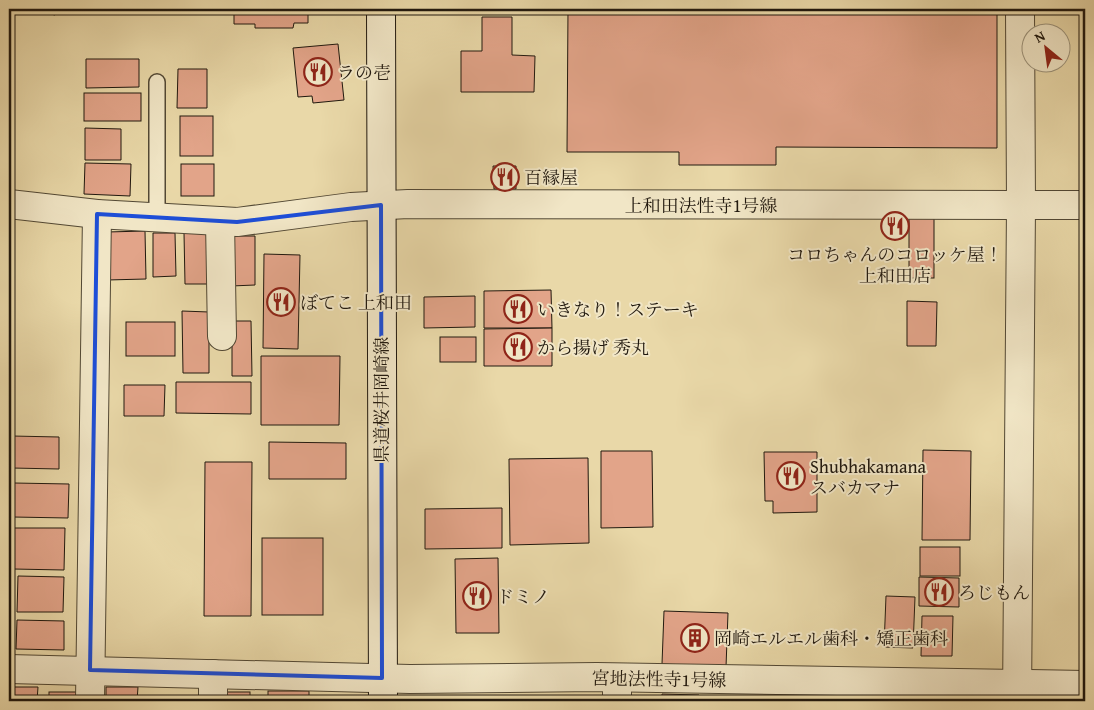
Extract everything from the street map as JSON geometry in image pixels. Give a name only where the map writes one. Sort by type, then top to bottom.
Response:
[{"type":"street","name":"県道桜井岡崎線","points":[[381,9],[380,205],[383,690]]},
{"type":"street","points":[[1017,692],[1020,9]]},
{"type":"street","name":"上和田法性寺1号線","points":[[9,204],[97,214],[237,222],[380,205],[1085,206]]},
{"type":"street","points":[[90,701],[97,214]]},
{"type":"street","points":[[220,221],[222,336]]},
{"type":"street","name":"宮地法性寺1号線","points":[[9,669],[213,674],[383,690],[1017,692],[1085,685]]},
{"type":"street","points":[[213,674],[213,701]]},
{"type":"lane","points":[[156,217],[157,82]]},
{"type":"highlighted area","points":[[381,205],[382,678],[90,670],[97,214],[237,222]]},
{"type":"building","points":[[28,9],[57,9],[55,15]]},
{"type":"building","points":[[234,9],[308,9],[308,23],[294,23],[293,28],[255,28],[255,24],[234,24]]},
{"type":"building","points":[[568,9],[997,9],[997,148],[776,147],[776,165],[679,165],[679,152],[567,152]]},
{"type":"building","points":[[482,17],[512,17],[512,55],[535,56],[534,92],[461,92],[461,51],[482,51]]},
{"type":"building","name":"ラの壱","points":[[338,44],[344,100],[313,103],[312,96],[298,97],[293,48]]},
{"type":"building","points":[[86,59],[139,59],[139,87],[86,88]]},
{"type":"building","points":[[178,69],[207,69],[207,108],[177,108]]},
{"type":"building","points":[[84,93],[141,93],[141,121],[84,121]]},
{"type":"building","points":[[180,116],[213,116],[213,156],[180,156]]},
{"type":"building","points":[[85,128],[121,129],[121,160],[85,160]]},
{"type":"building","points":[[85,163],[131,164],[130,196],[84,194]]},
{"type":"building","points":[[181,164],[214,164],[214,196],[181,196]]},
{"type":"building","name":"百縁屋","points":[[493,166],[516,166],[516,189],[494,189]]},
{"type":"building","points":[[909,218],[934,218],[934,278],[909,278]]},
{"type":"building","name":"コロちゃんのコロッケ屋！ 上和田店","points":[[888,219],[903,219],[903,233],[887,233]]},
{"type":"building","points":[[145,231],[146,279],[107,280],[107,232]]},
{"type":"building","points":[[211,232],[211,284],[185,284],[184,233]]},
{"type":"building","points":[[153,233],[175,233],[176,276],[153,277]]},
{"type":"building","points":[[231,236],[255,236],[255,285],[231,286]]},
{"type":"building","name":"ぼてこ 上和田","points":[[264,254],[300,255],[298,349],[263,348]]},
{"type":"building","name":"いきなり！ステーキ","points":[[551,290],[552,328],[484,328],[484,291]]},
{"type":"building","points":[[475,296],[475,327],[424,328],[424,297]]},
{"type":"building","points":[[907,301],[937,302],[936,346],[907,346]]},
{"type":"building","points":[[182,311],[209,312],[209,373],[183,373]]},
{"type":"building","points":[[232,321],[251,321],[252,376],[232,376]]},
{"type":"building","points":[[126,322],[175,322],[175,356],[126,356]]},
{"type":"building","name":"から揚げ 秀丸","points":[[552,328],[552,366],[484,366],[484,329]]},
{"type":"building","points":[[440,337],[476,337],[476,362],[440,362]]},
{"type":"building","points":[[261,356],[340,356],[339,425],[261,425]]},
{"type":"building","points":[[176,382],[251,382],[251,414],[176,413]]},
{"type":"building","points":[[124,385],[165,385],[164,416],[124,416]]},
{"type":"building","points":[[12,436],[59,437],[59,469],[12,468]]},
{"type":"building","points":[[269,442],[346,443],[346,479],[269,479]]},
{"type":"building","points":[[923,450],[971,451],[970,540],[922,540]]},
{"type":"building","points":[[601,451],[652,451],[653,527],[601,528]]},
{"type":"building","name":"Shubhakamana スバカマナ","points":[[764,452],[817,452],[817,512],[773,513],[773,501],[765,501]]},
{"type":"building","points":[[588,458],[589,543],[510,545],[509,459]]},
{"type":"building","points":[[205,462],[252,462],[251,616],[204,616]]},
{"type":"building","points":[[14,483],[69,484],[68,518],[13,517]]},
{"type":"building","points":[[502,508],[502,548],[425,549],[425,509]]},
{"type":"building","points":[[14,528],[65,528],[64,570],[13,569]]},
{"type":"building","points":[[262,538],[323,538],[323,615],[262,615]]},
{"type":"building","points":[[920,547],[960,547],[960,576],[920,576]]},
{"type":"building","name":"ドミノ","points":[[498,558],[499,633],[456,633],[455,559]]},
{"type":"building","points":[[18,576],[64,577],[63,612],[17,612]]},
{"type":"building","name":"ろじもん","points":[[919,577],[959,578],[959,607],[919,606]]},
{"type":"building","points":[[886,596],[915,597],[913,648],[884,647]]},
{"type":"building","name":"岡崎エルエル歯科・矯正歯科","points":[[664,611],[728,613],[726,667],[662,664]]},
{"type":"building","points":[[922,616],[953,616],[952,656],[921,656]]},
{"type":"building","points":[[17,620],[64,621],[64,650],[16,649]]},
{"type":"building","points":[[9,687],[38,687],[37,701],[9,701]]},
{"type":"building","points":[[106,687],[138,687],[137,701],[106,701]]},
{"type":"building","points":[[268,691],[309,691],[309,701],[268,701]]},
{"type":"building","points":[[49,692],[77,692],[77,701],[49,701]]},
{"type":"building","points":[[223,692],[250,692],[250,701],[223,701]]},
{"type":"building","points":[[796,693],[837,694],[837,701],[796,701]]},
{"type":"building","points":[[662,694],[699,695],[699,701],[662,701]]},
{"type":"building","points":[[922,694],[981,696],[981,701],[921,701]]},
{"type":"building","points":[[739,697],[771,699],[771,701],[739,701]]},
{"type":"building","points":[[145,698],[174,698],[174,701],[145,701]]},
{"type":"building","points":[[1085,699],[1085,701],[1058,701],[1058,700]]},
{"type":"building","points":[[487,700],[487,701],[436,701]]},
{"type":"place","name":"ラの壱","points":[[318,72]]},
{"type":"place","name":"百縁屋","points":[[505,177]]},
{"type":"place","name":"コロちゃんのコロッケ屋！ 上和田店","points":[[895,226]]},
{"type":"place","name":"ぼてこ 上和田","points":[[281,302]]},
{"type":"place","name":"いきなり！ステーキ","points":[[518,309]]},
{"type":"place","name":"から揚げ 秀丸","points":[[518,347]]},
{"type":"place","name":"Shubhakamana スバカマナ","points":[[791,476]]},
{"type":"place","name":"ろじもん","points":[[939,592]]},
{"type":"place","name":"ドミノ","points":[[477,596]]},
{"type":"place","name":"岡崎エルエル歯科・矯正歯科","points":[[695,638]]}]
